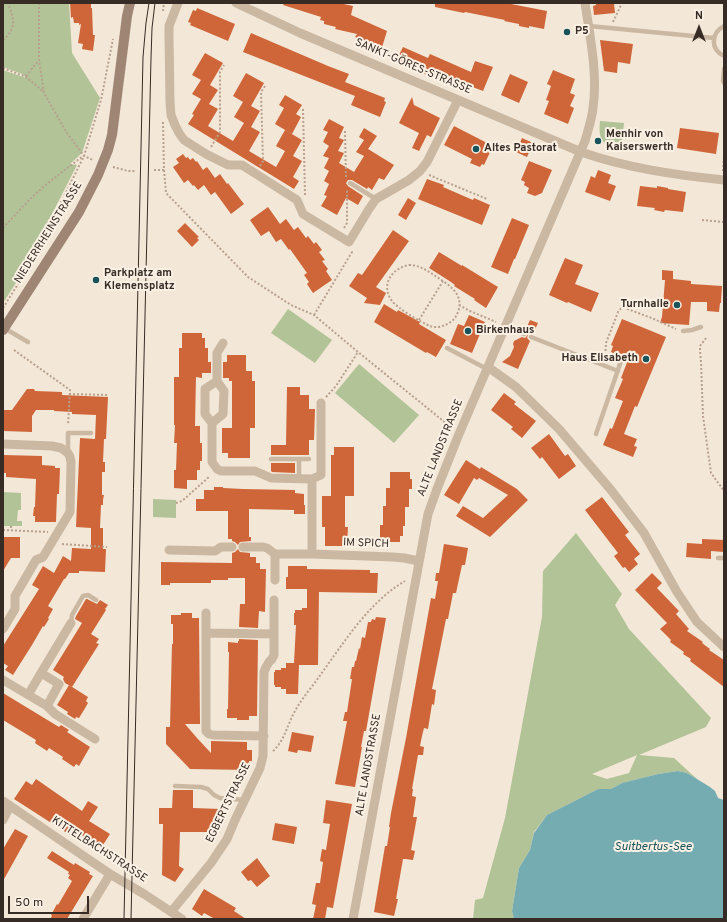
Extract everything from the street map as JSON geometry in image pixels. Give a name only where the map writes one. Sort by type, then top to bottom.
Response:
[{"type":"main road","name":"NIEDERRHEINSTRASSE","points":[[3,329],[79,212],[98,175],[108,150],[112,135],[127,16],[130,3]]},
{"type":"street","points":[[178,3],[169,26],[171,115],[178,133],[184,140],[206,154],[228,165],[242,165],[297,200],[303,214],[349,242],[376,199],[409,180],[420,171],[427,162],[458,100]]},
{"type":"street","name":"SANKT-GÖRES-STRASSE","points":[[236,3],[300,33],[581,152],[636,168],[723,180]]},
{"type":"street","name":"ALTE LANDSTRASSE","points":[[353,919],[428,514],[459,434],[581,152],[588,131],[594,97],[593,55],[585,3]]},
{"type":"street","points":[[212,423],[223,414],[224,391],[217,381],[217,353],[223,343]]},
{"type":"street","points":[[488,368],[516,387],[559,430],[611,490],[644,533],[677,592],[697,622],[724,647]]},
{"type":"street","points":[[217,381],[205,389],[205,414],[212,423],[212,462],[217,469],[221,471],[255,471],[271,478],[312,479],[321,475],[321,403]]},
{"type":"street","points":[[3,444],[52,446],[61,448],[68,453],[71,462],[70,512],[43,557],[36,560],[15,596],[15,609],[3,629]]},
{"type":"street","points":[[312,479],[312,554]]},
{"type":"street","points":[[169,550],[214,551],[221,546],[232,547]]},
{"type":"street","name":"IM SPICH","points":[[243,547],[263,547],[275,554],[393,557],[419,561]]},
{"type":"street","points":[[274,580],[275,554]]},
{"type":"street","name":"EGBERTSTRASSE","points":[[171,912],[211,863],[227,839],[260,768],[263,756],[264,736],[264,672],[274,655],[274,600]]},
{"type":"street","points":[[206,614],[206,731],[213,735],[264,736]]},
{"type":"street","points":[[28,695],[71,623]]},
{"type":"street","points":[[206,633],[274,634]]},
{"type":"street","points":[[41,674],[59,684],[47,706]]},
{"type":"street","points":[[3,680],[47,706],[55,714],[96,739]]},
{"type":"street","points":[[3,820],[7,804]]},
{"type":"street","name":"KITTELBACHSTRASSE","points":[[7,804],[110,874],[182,919]]},
{"type":"street","points":[[83,919],[110,874]]},
{"type":"lane","points":[[589,26],[714,38]]},
{"type":"lane","points":[[724,26],[720,28],[714,38],[715,47],[724,56]]},
{"type":"lane","points":[[724,68],[724,83]]},
{"type":"lane","points":[[350,183],[376,199]]},
{"type":"lane","points":[[506,327],[524,334]]},
{"type":"lane","points":[[683,331],[701,327]]},
{"type":"lane","points":[[3,329],[28,342]]},
{"type":"lane","points":[[531,337],[618,371]]},
{"type":"lane","points":[[447,348],[488,368]]},
{"type":"lane","points":[[596,434],[621,361]]},
{"type":"lane","points":[[68,453],[68,432],[91,433]]},
{"type":"lane","points":[[271,459],[308,459]]},
{"type":"lane","points":[[299,459],[299,479]]},
{"type":"lane","points":[[718,558],[724,558]]},
{"type":"lane","points":[[71,623],[72,615],[83,596],[88,595],[96,600]]},
{"type":"lane","points":[[175,786],[202,787],[208,789],[220,798],[244,800]]},
{"type":"path","points":[[3,40],[12,30],[13,25],[12,12],[8,3]]},
{"type":"path","points":[[39,3],[39,60],[44,93]]},
{"type":"path","points":[[610,27],[622,3]]},
{"type":"path","points":[[3,308],[23,276],[46,233],[84,156],[101,100],[109,59]]},
{"type":"path","points":[[26,77],[39,60]]},
{"type":"path","points":[[206,154],[220,132],[220,72],[224,64]]},
{"type":"path","points":[[3,68],[26,77],[44,93],[67,133],[84,156],[95,161]]},
{"type":"path","points":[[255,174],[263,161],[261,92],[265,86]]},
{"type":"path","points":[[299,205],[305,194],[303,108]]},
{"type":"path","points":[[3,228],[26,203],[48,183],[84,156]]},
{"type":"path","points":[[723,180],[724,156]]},
{"type":"path","points":[[113,167],[128,171],[135,171]]},
{"type":"path","points":[[164,170],[166,193],[248,277],[291,305],[314,315],[459,434]]},
{"type":"path","points":[[420,171],[487,199]]},
{"type":"path","points":[[702,220],[724,222]]},
{"type":"path","points":[[314,315],[352,252],[349,242]]},
{"type":"path","points":[[409,265],[421,267],[453,288],[457,293],[459,305],[456,317],[451,322],[438,327],[431,326],[419,320],[393,302],[388,292],[388,283],[394,271],[399,268],[409,265]]},
{"type":"path","points":[[419,320],[443,281]]},
{"type":"path","points":[[459,305],[506,327]]},
{"type":"path","points":[[603,365],[606,358],[606,343],[619,309],[625,308],[654,319],[673,329],[683,331]]},
{"type":"path","points":[[706,338],[700,346],[703,416],[711,473],[724,491]]},
{"type":"path","points":[[14,350],[70,390],[68,432]]},
{"type":"path","points":[[321,403],[336,386],[358,352]]},
{"type":"path","points":[[70,394],[109,395]]},
{"type":"path","points":[[176,503],[186,498],[217,469]]},
{"type":"path","points":[[3,530],[56,536],[63,545],[107,547]]},
{"type":"path","points":[[282,740],[295,711],[359,623],[369,611],[394,588],[416,575]]},
{"type":"green space","points":[[3,3],[69,3],[72,53],[100,98],[82,153],[70,164],[77,165],[21,275],[3,303],[3,70],[26,78],[22,74],[3,67]]},
{"type":"green space","points":[[600,121],[624,123],[621,149],[605,144],[600,133]]},
{"type":"green space","points":[[288,309],[332,340],[315,363],[271,333]]},
{"type":"green space","points":[[359,364],[419,415],[394,443],[335,393]]},
{"type":"green space","points":[[3,492],[21,493],[21,510],[18,510],[17,521],[22,521],[22,526],[3,526]]},
{"type":"green space","points":[[153,499],[176,500],[176,518],[153,517]]},
{"type":"green space","points":[[576,533],[622,594],[615,605],[629,629],[711,718],[706,727],[639,755],[674,758],[698,780],[687,773],[678,771],[658,774],[622,783],[611,789],[598,789],[547,815],[534,832],[530,850],[519,868],[512,911],[514,919],[473,919],[475,900],[483,898],[505,818],[542,617],[543,571]],"holes":[[[637,755],[629,773],[607,779],[592,774]]]},
{"type":"water","name":"Suitbertus-See","points":[[678,771],[687,773],[710,787],[715,791],[718,798],[724,800],[724,919],[514,919],[512,911],[519,868],[530,850],[534,833],[547,815],[598,789],[611,789],[622,783],[658,774]]},
{"type":"building","points":[[70,3],[91,3],[93,35],[95,35],[93,51],[82,49],[83,44],[78,43],[81,24],[79,25],[79,23],[74,23],[73,17],[71,18]]},
{"type":"building","points":[[284,3],[339,3],[353,6],[351,15],[387,31],[380,54],[364,47],[366,42],[355,37],[357,34],[335,29],[336,27],[324,24],[324,21],[320,20],[321,17],[283,5]]},
{"type":"building","points":[[435,3],[506,3],[547,11],[544,29],[529,26],[529,28],[504,21],[505,20],[435,7]]},
{"type":"building","points":[[596,3],[614,3],[615,13],[594,15],[593,6],[596,5]]},
{"type":"building","points":[[197,8],[235,24],[228,41],[190,25],[191,23],[188,22],[193,10],[196,11]]},
{"type":"building","points":[[251,33],[349,74],[345,82],[385,98],[384,101],[386,102],[380,117],[351,105],[355,96],[243,52]]},
{"type":"building","points":[[600,40],[633,44],[630,64],[618,62],[617,73],[604,71]]},
{"type":"building","points":[[403,47],[428,58],[430,54],[471,72],[475,61],[493,67],[483,91],[457,81],[454,87],[396,61]]},
{"type":"building","points":[[205,53],[223,63],[210,85],[218,90],[209,104],[218,109],[208,126],[233,141],[244,123],[234,117],[243,102],[233,96],[246,73],[264,83],[251,106],[260,111],[251,127],[260,132],[249,151],[276,167],[285,151],[276,146],[285,130],[302,140],[293,156],[302,161],[293,177],[299,181],[294,189],[188,124],[201,99],[192,94],[201,80],[192,75]]},
{"type":"building","points":[[553,70],[575,79],[570,93],[575,95],[570,106],[574,108],[568,124],[544,114],[549,101],[546,100],[551,86],[547,84]]},
{"type":"building","points":[[510,74],[528,82],[519,103],[501,95]]},
{"type":"building","points":[[285,95],[302,105],[296,114],[301,117],[292,134],[275,124],[284,108],[279,105]]},
{"type":"building","points":[[412,97],[414,105],[440,118],[431,137],[427,135],[419,151],[412,148],[419,133],[399,123]]},
{"type":"building","points":[[329,119],[344,127],[339,138],[344,140],[338,151],[344,153],[339,163],[354,172],[364,156],[356,152],[364,140],[359,137],[364,128],[377,136],[368,149],[394,165],[384,180],[379,178],[372,190],[368,187],[367,189],[352,180],[348,180],[346,183],[348,186],[363,196],[358,205],[346,198],[337,215],[321,206],[327,196],[324,195],[329,184],[324,181],[329,171],[324,168],[329,158],[323,156],[329,146],[323,142],[328,132],[323,130]]},
{"type":"building","name":"Altes Pastorat","points":[[454,126],[493,146],[484,165],[482,164],[480,167],[470,163],[472,159],[444,145]]},
{"type":"building","points":[[680,128],[719,133],[716,154],[677,148]]},
{"type":"building","points":[[522,138],[533,143],[527,157],[516,152]]},
{"type":"building","points":[[183,154],[190,160],[193,158],[196,162],[197,161],[203,170],[207,167],[215,178],[220,174],[244,204],[231,214],[215,192],[211,195],[204,185],[198,190],[188,180],[184,183],[173,167],[179,163],[176,159]]},
{"type":"building","points":[[529,161],[552,170],[542,193],[535,196],[527,193],[529,188],[524,185],[525,182],[521,180]]},
{"type":"building","points":[[598,170],[611,175],[608,183],[616,186],[610,201],[585,192],[591,176],[595,178]]},
{"type":"building","points":[[427,179],[444,185],[443,187],[473,200],[474,198],[490,205],[482,225],[418,199]]},
{"type":"building","points":[[640,186],[657,188],[657,186],[686,192],[683,212],[665,210],[664,212],[654,210],[655,208],[637,206]]},
{"type":"building","points":[[408,198],[416,203],[406,220],[398,215]]},
{"type":"building","points":[[268,207],[280,224],[286,219],[294,230],[298,227],[306,238],[308,236],[314,244],[316,242],[322,250],[319,252],[325,260],[322,261],[328,269],[326,271],[332,280],[313,293],[307,284],[309,282],[304,275],[307,273],[281,239],[276,242],[269,231],[261,236],[250,220]]},
{"type":"building","points":[[512,218],[529,225],[508,274],[491,267]]},
{"type":"building","points":[[185,223],[199,237],[197,238],[199,240],[192,247],[177,231]]},
{"type":"building","points":[[393,230],[409,241],[376,287],[386,293],[380,305],[364,303],[367,298],[349,286],[358,273],[362,275]]},
{"type":"building","points":[[439,252],[498,287],[486,308],[429,268]]},
{"type":"building","points":[[565,258],[583,265],[575,284],[599,293],[591,312],[549,295]]},
{"type":"building","name":"Turnhalle","points":[[662,270],[673,271],[673,279],[691,281],[691,284],[722,286],[719,312],[707,311],[707,302],[691,302],[689,325],[660,323],[662,317],[665,280],[662,280]]},
{"type":"building","points":[[384,304],[397,312],[398,310],[420,322],[419,324],[446,340],[436,357],[427,352],[426,353],[374,322]]},
{"type":"building","name":"Birkenhaus","points":[[469,315],[485,322],[472,353],[450,344],[458,324],[464,326]]},
{"type":"building","name":"Haus Elisabeth","points":[[622,319],[666,337],[637,407],[635,406],[624,434],[637,439],[634,446],[637,447],[633,457],[603,445],[610,428],[612,429],[623,401],[615,398],[623,379],[621,378],[628,360],[611,352],[613,346],[611,345]]},
{"type":"building","points":[[530,320],[538,323],[533,334],[530,333],[528,335],[527,338],[530,341],[518,369],[502,362],[510,356],[514,347],[514,341],[527,336],[528,333],[525,331]]},
{"type":"building","points":[[182,333],[202,333],[202,338],[205,338],[205,348],[208,348],[208,362],[211,362],[211,373],[202,373],[202,378],[196,377],[195,426],[200,426],[202,461],[200,461],[200,470],[197,470],[197,480],[187,480],[187,489],[174,488],[177,443],[174,443],[174,377],[179,377],[179,348],[182,348]]},
{"type":"building","points":[[227,355],[246,355],[246,371],[252,371],[252,381],[255,381],[255,428],[250,428],[250,458],[228,458],[228,453],[222,453],[222,428],[232,428],[232,381],[229,381],[229,378],[223,378],[223,362],[227,362]]},
{"type":"building","points":[[287,387],[300,387],[300,395],[309,395],[309,409],[315,409],[314,440],[309,440],[309,455],[271,455],[271,445],[286,445]]},
{"type":"building","points":[[27,389],[34,389],[35,391],[62,392],[62,395],[108,397],[106,439],[104,439],[103,462],[105,462],[105,472],[102,472],[102,495],[104,495],[103,505],[101,505],[100,528],[103,528],[103,549],[106,549],[105,572],[79,571],[79,573],[69,573],[48,606],[53,609],[48,618],[49,619],[44,627],[43,626],[13,675],[5,670],[8,666],[3,663],[3,646],[39,589],[32,585],[43,566],[54,573],[63,556],[71,561],[72,548],[91,549],[91,528],[76,527],[80,438],[95,439],[96,415],[72,414],[72,412],[54,410],[36,410],[32,416],[32,432],[3,431],[3,410],[12,410]]},
{"type":"building","points":[[504,393],[516,402],[514,404],[536,421],[522,438],[511,429],[513,427],[491,410]]},
{"type":"building","points":[[549,434],[565,456],[568,454],[576,466],[559,479],[542,457],[540,459],[531,448]]},
{"type":"building","points":[[334,447],[354,447],[354,496],[345,496],[345,527],[348,527],[347,546],[325,546],[325,527],[322,527],[322,496],[331,496],[331,455],[334,455]]},
{"type":"building","points":[[3,455],[42,456],[42,465],[60,468],[56,522],[35,522],[35,516],[33,516],[35,507],[36,479],[6,477],[6,473],[3,473]]},
{"type":"building","points":[[466,460],[480,469],[481,467],[517,489],[528,500],[490,537],[456,516],[463,506],[483,518],[508,495],[479,478],[477,480],[474,478],[459,504],[444,495]]},
{"type":"building","points":[[271,463],[295,463],[295,473],[272,472]]},
{"type":"building","points":[[390,472],[410,472],[412,489],[409,489],[409,507],[405,507],[405,526],[403,526],[403,536],[400,536],[400,542],[380,542],[380,525],[383,525],[383,506],[386,506],[386,488],[390,488]]},
{"type":"building","points":[[214,487],[295,490],[295,493],[304,494],[305,514],[294,514],[294,510],[249,509],[249,537],[251,537],[251,541],[240,542],[238,545],[232,541],[232,539],[228,539],[228,511],[196,511],[196,499],[204,499],[204,490],[214,490]]},
{"type":"building","points":[[602,497],[629,532],[625,535],[640,554],[634,559],[638,564],[629,572],[625,567],[623,568],[614,556],[618,553],[585,510]]},
{"type":"building","points":[[3,537],[20,537],[20,558],[11,558],[3,571]]},
{"type":"building","points":[[702,539],[724,540],[724,552],[711,551],[711,559],[686,557],[687,543],[702,544]]},
{"type":"building","points":[[444,544],[468,548],[465,565],[462,565],[456,593],[453,593],[448,619],[446,619],[432,689],[436,690],[434,705],[432,704],[428,729],[424,728],[420,746],[424,747],[423,755],[418,755],[412,789],[412,796],[416,797],[413,817],[417,817],[411,850],[415,851],[413,860],[403,859],[396,899],[398,899],[394,916],[374,912],[431,598],[435,599],[438,581],[435,581],[436,573],[439,573]]},
{"type":"building","points":[[238,549],[240,552],[250,553],[250,557],[256,557],[256,563],[260,563],[260,569],[266,569],[265,612],[259,611],[258,628],[239,627],[240,604],[245,604],[245,578],[211,580],[211,583],[170,583],[170,585],[161,585],[161,562],[232,563],[232,553]]},
{"type":"building","points":[[288,566],[307,566],[307,569],[370,570],[370,573],[378,573],[377,593],[319,592],[318,665],[299,665],[298,694],[286,694],[286,689],[275,687],[274,685],[275,670],[286,668],[286,663],[294,663],[296,625],[294,625],[295,610],[307,608],[307,589],[286,589]]},
{"type":"building","points":[[652,573],[662,583],[657,588],[679,611],[676,614],[689,629],[687,631],[703,642],[702,643],[710,649],[709,650],[724,660],[724,687],[690,661],[691,659],[683,654],[684,652],[670,642],[671,640],[660,629],[667,623],[635,590]]},
{"type":"building","points":[[86,599],[97,604],[100,600],[108,605],[91,634],[99,639],[96,643],[99,644],[72,687],[65,683],[63,679],[64,677],[53,670],[82,623],[75,619]]},
{"type":"building","points":[[181,613],[192,613],[192,618],[199,618],[200,724],[185,724],[211,753],[211,741],[247,742],[247,750],[252,750],[252,761],[249,761],[249,770],[190,769],[166,744],[166,727],[170,727],[173,644],[173,624],[171,624],[171,615],[181,615]]},
{"type":"building","points":[[376,617],[386,618],[366,731],[364,731],[361,747],[355,787],[335,784],[347,721],[343,721],[345,712],[347,712],[352,679],[350,679],[352,667],[354,667],[359,648],[360,649],[362,637],[365,638],[368,622],[371,622],[372,619],[375,620]]},
{"type":"building","points":[[239,639],[258,640],[257,716],[249,716],[249,720],[227,718],[228,642],[238,643]]},
{"type":"building","points":[[69,685],[88,697],[86,701],[88,703],[84,710],[79,718],[76,717],[75,719],[67,714],[68,712],[57,705]]},
{"type":"building","points":[[3,693],[59,727],[61,725],[69,730],[67,732],[90,747],[79,766],[76,764],[74,767],[62,759],[63,757],[49,748],[47,751],[35,743],[36,740],[3,720]]},
{"type":"building","points":[[292,732],[314,736],[311,752],[298,750],[297,753],[288,751]]},
{"type":"building","points":[[36,779],[82,811],[88,801],[98,807],[89,821],[110,834],[101,848],[80,834],[79,836],[73,832],[70,835],[14,799],[26,781],[32,785]]},
{"type":"building","points":[[173,790],[193,790],[193,808],[221,809],[221,825],[210,825],[210,832],[180,832],[179,866],[184,869],[175,882],[162,875],[163,824],[159,824],[159,808],[172,808]]},
{"type":"building","points":[[326,800],[352,804],[333,908],[327,907],[325,919],[313,919],[316,905],[312,904],[316,883],[320,883],[323,862],[320,861],[322,849],[326,850],[330,824],[323,823]]},
{"type":"building","points":[[275,823],[297,827],[294,844],[272,840]]},
{"type":"building","points":[[15,829],[28,836],[3,881],[3,849]]},
{"type":"building","points":[[52,851],[74,865],[75,863],[90,872],[89,874],[93,876],[67,919],[50,919],[57,904],[58,905],[72,881],[68,878],[70,875],[68,874],[69,872],[47,858]]},
{"type":"building","points":[[257,858],[270,876],[257,887],[251,880],[248,881],[241,872]]},
{"type":"building","points":[[204,889],[236,908],[234,911],[246,919],[215,919],[204,913],[202,916],[192,909]]},
{"type":"tram line","points":[[124,919],[143,57],[149,3]]},
{"type":"tram line","points":[[131,919],[151,58],[155,3]]},
{"type":"place","name":"P5","points":[[567,32]]},
{"type":"place","name":"Menhir von Kaiserswerth","points":[[598,141]]},
{"type":"place","name":"Altes Pastorat","points":[[476,149]]},
{"type":"place","name":"Parkplatz am Klemensplatz","points":[[96,280]]},
{"type":"place","name":"Turnhalle","points":[[677,305]]},
{"type":"place","name":"Birkenhaus","points":[[468,331]]},
{"type":"place","name":"Haus Elisabeth","points":[[646,359]]}]
